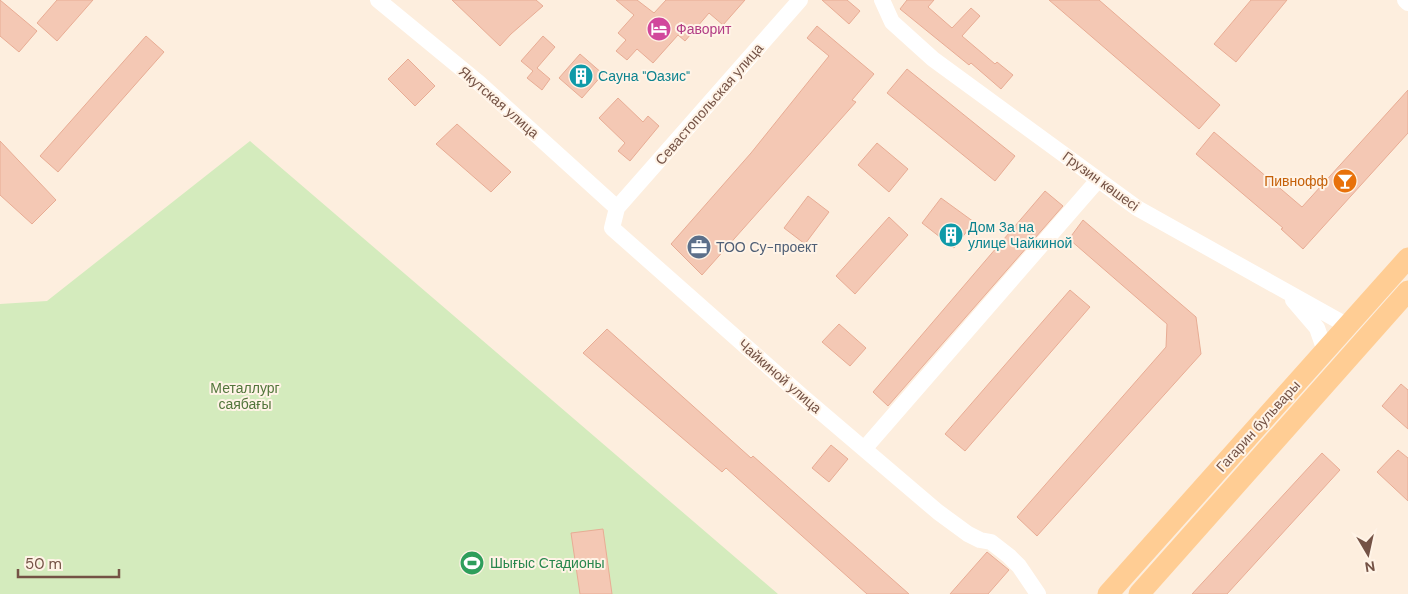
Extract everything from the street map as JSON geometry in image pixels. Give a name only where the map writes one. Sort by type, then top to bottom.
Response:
[{"type":"main road","name":"Гагарин бульвары","points":[[1108,594],[1408,258]]},
{"type":"main road","name":"Гагарин бульвары","points":[[1139,594],[1408,291]]},
{"type":"main road","points":[[1348,326],[1366,338]]},
{"type":"street","name":"Якутская улица","points":[[378,0],[479,83],[617,208]]},
{"type":"street","name":"Севастопольская улица","points":[[617,208],[800,0]]},
{"type":"street","name":"Грузин көшесі","points":[[882,0],[892,22],[933,58],[1137,208],[1348,326]]},
{"type":"street","points":[[1405,0],[1408,3]]},
{"type":"street","points":[[865,448],[1098,180]]},
{"type":"street","name":"Чайкиной улица","points":[[617,208],[612,228],[803,397],[938,512],[968,534],[980,540],[991,542],[1009,556],[1019,566],[1038,594]]},
{"type":"street","points":[[1285,291],[1317,328],[1325,351]]},
{"type":"green space","name":"Металлург саябағы","points":[[250,141],[778,594],[0,594],[0,304],[47,301]]},
{"type":"building","points":[[0,0],[37,31],[19,52],[0,36]]},
{"type":"building","points":[[57,0],[93,0],[57,41],[37,23]]},
{"type":"building","points":[[452,0],[536,0],[543,6],[500,46]]},
{"type":"building","name":"Фаворит","points":[[616,0],[637,0],[654,13],[666,0],[745,0],[723,25],[709,13],[685,41],[678,35],[653,63],[637,49],[627,60],[616,51],[626,40],[618,33],[634,15]]},
{"type":"building","points":[[822,0],[847,0],[860,11],[849,24]]},
{"type":"building","points":[[907,0],[934,0],[928,7],[952,28],[971,8],[980,16],[962,36],[995,64],[997,62],[1013,75],[1001,89],[971,63],[969,65],[900,9]]},
{"type":"building","points":[[1049,0],[1099,0],[1220,105],[1199,129]]},
{"type":"building","points":[[1251,0],[1287,0],[1236,62],[1214,44]]},
{"type":"building","points":[[817,26],[874,74],[852,100],[856,102],[702,275],[671,244],[751,153],[829,56],[807,38]]},
{"type":"building","points":[[146,36],[164,52],[58,172],[40,156]]},
{"type":"building","points":[[543,36],[555,47],[537,68],[550,79],[542,90],[527,78],[533,71],[521,61]]},
{"type":"building","name":"Сауна \"Оазис\"","points":[[580,54],[603,74],[582,98],[559,78]]},
{"type":"building","points":[[408,59],[435,86],[415,106],[388,79]]},
{"type":"building","points":[[907,69],[1015,156],[995,181],[887,93]]},
{"type":"building","name":"Пивнофф","points":[[1408,90],[1408,133],[1303,249],[1281,229],[1283,228],[1196,154],[1214,132],[1302,207]]},
{"type":"building","points":[[618,98],[643,122],[648,116],[659,126],[630,161],[618,151],[625,143],[599,118]]},
{"type":"building","points":[[457,124],[511,172],[491,192],[436,144]]},
{"type":"building","points":[[0,141],[56,200],[32,224],[0,195]]},
{"type":"building","points":[[877,143],[908,169],[889,192],[858,165]]},
{"type":"building","points":[[1045,191],[1063,206],[888,406],[873,392]]},
{"type":"building","points":[[808,196],[829,212],[805,244],[784,228]]},
{"type":"building","name":"Дом 3а на улице Чайкиной","points":[[941,198],[974,222],[954,248],[922,223]]},
{"type":"building","points":[[889,217],[908,235],[855,294],[836,276]]},
{"type":"building","points":[[1083,220],[1196,317],[1201,354],[1037,536],[1017,517],[1166,347],[1167,324],[1069,239]]},
{"type":"building","points":[[1070,290],[1090,307],[965,451],[945,434]]},
{"type":"building","points":[[839,324],[866,348],[850,366],[822,342]]},
{"type":"building","points":[[607,329],[751,458],[753,456],[909,594],[867,594],[726,468],[722,472],[583,353]]},
{"type":"building","points":[[1401,384],[1408,390],[1408,429],[1382,406]]},
{"type":"building","points":[[831,445],[848,459],[829,482],[812,468]]},
{"type":"building","points":[[1398,450],[1408,458],[1408,501],[1377,472]]},
{"type":"building","points":[[1322,453],[1340,470],[1227,594],[1192,594]]},
{"type":"building","points":[[603,529],[612,594],[580,594],[571,533]]},
{"type":"building","points":[[987,552],[1009,570],[988,594],[950,594]]},
{"type":"place","name":"Фаворит","points":[[659,29]]},
{"type":"place","name":"Сауна \"Оазис\"","points":[[581,76]]},
{"type":"place","name":"Пивнофф","points":[[1345,181]]},
{"type":"place","name":"Дом 3а на улице Чайкиной","points":[[951,235]]},
{"type":"place","name":"ТОО Су-проект","points":[[699,247]]},
{"type":"place","name":"Шығыс Стадионы","points":[[472,563]]}]
